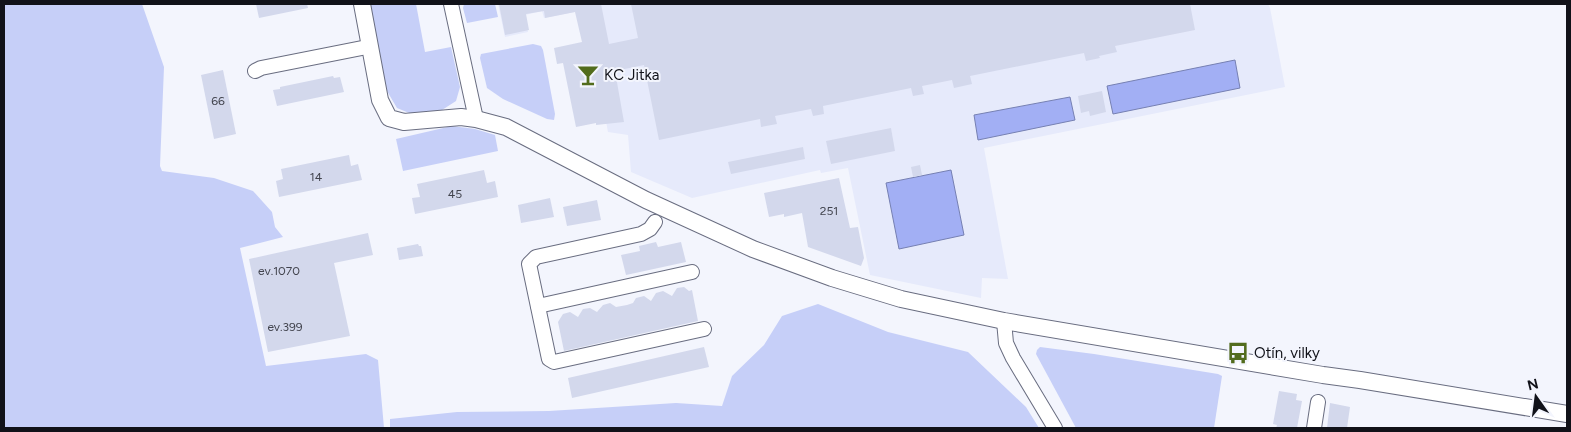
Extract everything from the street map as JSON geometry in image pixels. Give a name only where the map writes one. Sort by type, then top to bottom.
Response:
[{"type":"street","points":[[362,4],[380,100],[390,118],[404,122],[448,117],[476,119],[506,127],[646,200],[771,256],[832,278],[901,299],[1004,321],[1567,414]]},
{"type":"street","points":[[451,4],[476,119]]},
{"type":"street","points":[[255,71],[261,68],[362,48]]},
{"type":"street","points":[[655,222],[650,229],[641,234],[536,257],[529,264],[549,359],[554,362],[704,329]]},
{"type":"street","points":[[538,306],[692,272]]},
{"type":"street","points":[[1004,321],[1006,343],[1013,358],[1055,428]]},
{"type":"street","points":[[1314,428],[1318,402]]},
{"type":"shaded area","points":[[4,4],[142,4],[164,67],[160,166],[162,171],[214,178],[253,191],[272,212],[275,227],[283,237],[240,248],[266,366],[366,354],[378,360],[384,428],[4,428]]},
{"type":"shaded area","points":[[369,4],[416,4],[425,52],[451,47],[460,87],[456,101],[442,110],[414,115],[397,108],[387,91]]},
{"type":"shaded area","points":[[464,4],[495,4],[498,17],[467,23],[463,8]]},
{"type":"shaded area","points":[[498,4],[1268,4],[1285,87],[984,148],[1008,279],[982,278],[981,298],[870,275],[848,168],[821,173],[820,170],[692,198],[631,172],[628,135],[608,132],[600,7],[544,18],[542,11],[525,15],[528,32],[505,37]]},
{"type":"shaded area","points":[[533,44],[541,46],[543,50],[555,114],[554,120],[547,119],[503,99],[487,88],[480,58],[481,54]]},
{"type":"shaded area","points":[[452,126],[475,129],[495,135],[498,151],[403,171],[396,139]]},
{"type":"shaded area","points":[[818,304],[888,332],[968,352],[1026,407],[1039,428],[390,428],[390,419],[457,412],[549,411],[676,403],[722,406],[732,376],[764,345],[782,316]]},
{"type":"shaded area","points":[[1040,347],[1218,374],[1222,376],[1214,428],[1076,428],[1036,354]]},
{"type":"water","points":[[1235,60],[1240,88],[1113,114],[1107,86]]},
{"type":"water","points":[[1070,97],[1075,120],[978,140],[974,115]]},
{"type":"water","points":[[951,170],[964,235],[899,249],[886,183]]},
{"type":"building","points":[[256,4],[307,4],[308,8],[259,18]]},
{"type":"building","points":[[499,4],[601,4],[609,44],[638,38],[631,4],[1190,4],[1195,30],[1115,46],[1117,52],[1086,61],[1084,53],[970,76],[972,84],[954,88],[952,80],[922,86],[924,94],[913,96],[911,88],[823,106],[824,114],[813,116],[811,109],[775,116],[777,124],[761,127],[760,119],[659,140],[644,65],[615,71],[624,122],[596,125],[596,123],[576,127],[563,63],[557,64],[554,48],[582,42],[575,12],[545,18],[544,11],[526,14],[529,30],[505,35]]},
{"type":"building","points":[[223,70],[236,134],[214,139],[201,75]]},
{"type":"building","points":[[333,76],[334,78],[340,77],[344,92],[277,106],[273,90]]},
{"type":"building","points":[[1102,91],[1106,112],[1090,116],[1089,111],[1081,113],[1078,96]]},
{"type":"building","points":[[891,128],[895,151],[831,164],[826,141]]},
{"type":"building","points":[[803,147],[805,159],[731,174],[728,162]]},
{"type":"building","points":[[349,155],[351,166],[358,164],[362,180],[279,197],[276,181],[283,179],[281,169]]},
{"type":"building","points":[[920,165],[922,175],[913,177],[911,167]]},
{"type":"building","points":[[484,170],[487,183],[495,181],[498,197],[415,214],[412,198],[420,197],[417,184]]},
{"type":"building","points":[[839,178],[850,228],[858,227],[864,258],[861,266],[808,247],[802,213],[784,217],[784,214],[769,217],[764,193]]},
{"type":"building","points":[[550,198],[554,217],[521,223],[518,205]]},
{"type":"building","points":[[597,200],[601,220],[567,226],[563,207]]},
{"type":"building","points":[[368,233],[373,255],[334,263],[350,336],[268,352],[249,259]]},
{"type":"building","points":[[656,242],[658,247],[681,242],[686,262],[626,275],[621,255],[640,251],[639,246]]},
{"type":"building","points":[[418,244],[421,246],[423,256],[399,260],[397,248]]},
{"type":"building","points":[[684,287],[689,291],[692,290],[698,321],[564,351],[558,322],[563,314],[570,312],[578,317],[583,309],[590,308],[597,312],[603,305],[610,303],[616,307],[627,305],[633,303],[636,298],[644,296],[651,301],[656,293],[663,291],[672,296],[677,288]]},
{"type":"building","points":[[704,347],[709,367],[572,398],[568,378]]},
{"type":"building","points":[[1279,391],[1297,394],[1296,400],[1302,401],[1297,428],[1276,428],[1277,425],[1273,424]]},
{"type":"building","points":[[1330,403],[1350,407],[1347,428],[1327,428]]},
{"type":"place","name":"KC Jitka","points":[[588,75]]},
{"type":"place","name":"Otín, vilky","points":[[1238,353]]}]
